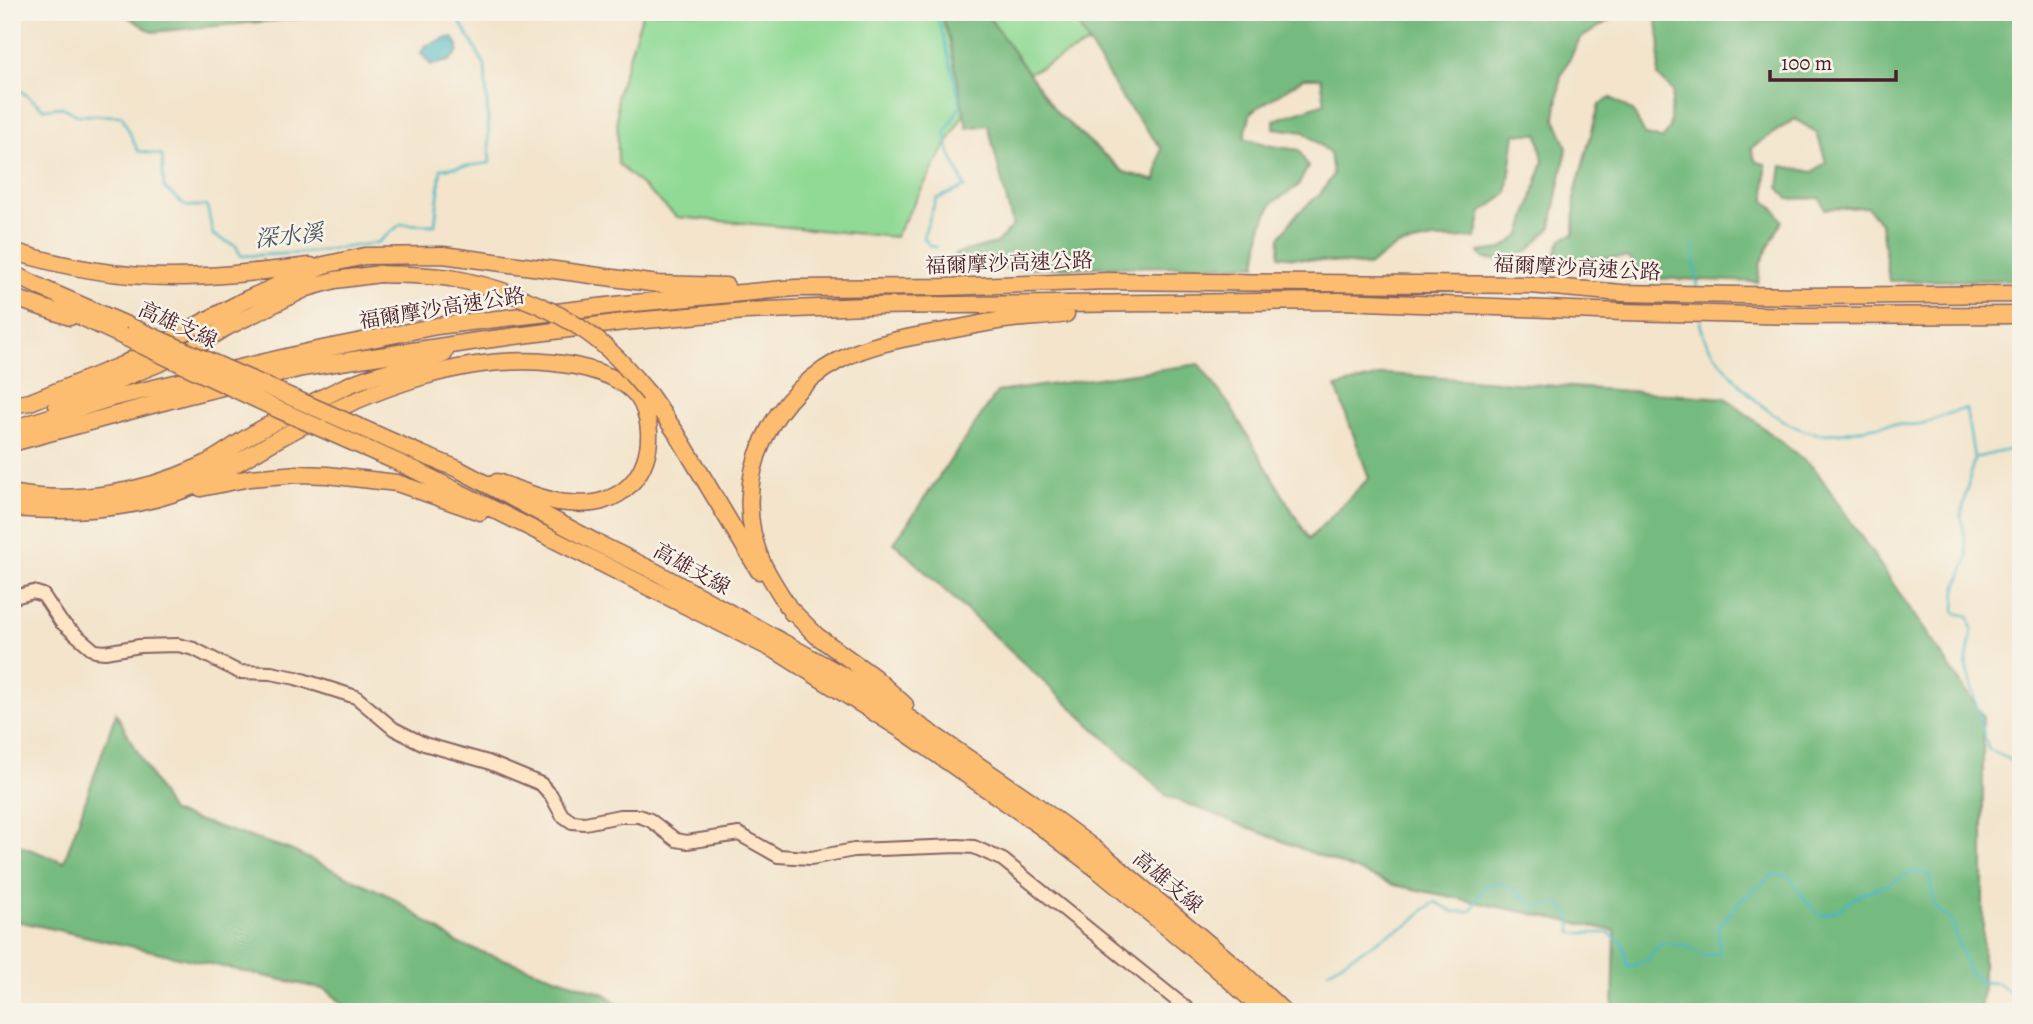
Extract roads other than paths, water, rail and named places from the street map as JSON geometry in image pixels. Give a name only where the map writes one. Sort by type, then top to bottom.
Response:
[{"type":"highway","points":[[12,251],[87,270],[141,276],[234,274],[324,265],[365,256],[443,255],[658,284],[795,288]]},
{"type":"highway","points":[[12,405],[43,397],[122,365],[245,300],[324,265]]},
{"type":"highway","name":"高雄支線","points":[[12,273],[276,409],[413,468],[778,652],[956,766],[1094,867],[1265,1012]]},
{"type":"highway","points":[[12,426],[29,415],[83,396],[184,353],[227,327],[307,288],[335,280],[380,274],[452,279],[500,291],[539,305],[579,327],[613,353],[649,394],[677,434],[764,579],[792,613],[817,636],[874,677],[946,741]]},
{"type":"highway","name":"福爾摩沙高速公路","points":[[12,426],[137,392],[312,351],[438,327],[625,304],[795,288],[944,287],[1120,281],[1530,285],[1622,293],[1806,296],[2021,294]]},
{"type":"highway","name":"高雄支線","points":[[12,284],[122,332],[458,469],[656,572],[862,686],[946,741],[1107,859],[1240,970],[1284,1012]]},
{"type":"highway","points":[[12,297],[122,332]]},
{"type":"highway","name":"福爾摩沙高速公路","points":[[12,443],[302,368],[624,322],[745,311],[866,306],[1340,301],[1804,316],[2021,315]]},
{"type":"highway","points":[[792,613],[762,562],[750,510],[751,486],[757,455],[766,435],[781,410],[804,383],[851,355],[897,340],[1013,319],[1085,312],[1107,305]]},
{"type":"highway","points":[[12,493],[73,497],[117,493],[158,483],[201,466],[258,431],[347,386],[477,341]]},
{"type":"highway","points":[[175,494],[280,438],[382,389],[418,377],[491,363],[566,364],[592,369],[632,391],[641,402],[647,418],[649,444],[645,466],[629,487],[605,501],[567,503],[458,469]]},
{"type":"highway","points":[[12,508],[83,511],[250,478],[298,474],[397,483],[493,516],[543,540],[558,540]]},
{"type":"street","points":[[12,595],[33,592],[43,595],[61,622],[95,652],[178,645],[194,649],[240,671],[296,678],[356,697],[394,729],[424,744],[488,762],[541,784],[551,795],[562,815],[572,822],[585,823],[620,816],[639,816],[676,840],[687,842],[739,834],[779,856],[793,858],[811,858],[854,850],[974,847],[1003,860],[1191,1012]]},
{"type":"water","points":[[453,38],[458,45],[458,52],[449,61],[431,65],[421,53],[425,46]]},
{"type":"waterway","name":"深水溪","points":[[12,84],[44,109],[62,107],[77,115],[122,116],[138,151],[162,155],[164,188],[186,206],[207,206],[213,235],[236,246],[241,256],[304,253],[377,243],[401,224],[435,225],[441,169],[490,163],[485,65],[454,12]]},
{"type":"waterway","points":[[931,12],[940,24],[961,105],[945,133],[950,153],[965,187],[936,199],[923,237],[930,246],[936,247]]},
{"type":"waterway","points":[[1693,244],[1697,290]]},
{"type":"waterway","points":[[1700,321],[1707,344],[1739,384],[1768,410],[1791,425],[1814,433],[1840,433],[1888,424],[1920,424],[1966,409],[1974,458]]},
{"type":"waterway","points":[[2021,447],[1974,458],[1961,516],[1968,557],[1956,589],[1955,613],[1969,616],[1972,630],[1966,666],[1988,749],[2021,765]]},
{"type":"waterway","points":[[1328,971],[1408,925],[1436,902],[1454,912],[1471,911],[1485,886],[1498,882],[1536,907],[1560,904],[1571,918],[1572,933],[1608,933],[1623,943],[1628,967],[1647,960],[1661,943],[1684,945],[1705,956],[1720,953],[1718,927],[1739,902],[1774,874],[1789,876],[1820,916],[1840,909],[1861,894],[1889,884],[1912,871],[1930,875],[1935,907],[1951,921],[1968,971],[1981,982],[1997,983],[2021,1000]]},
{"type":"waterway","points":[[2016,1012],[2021,1007]]}]
